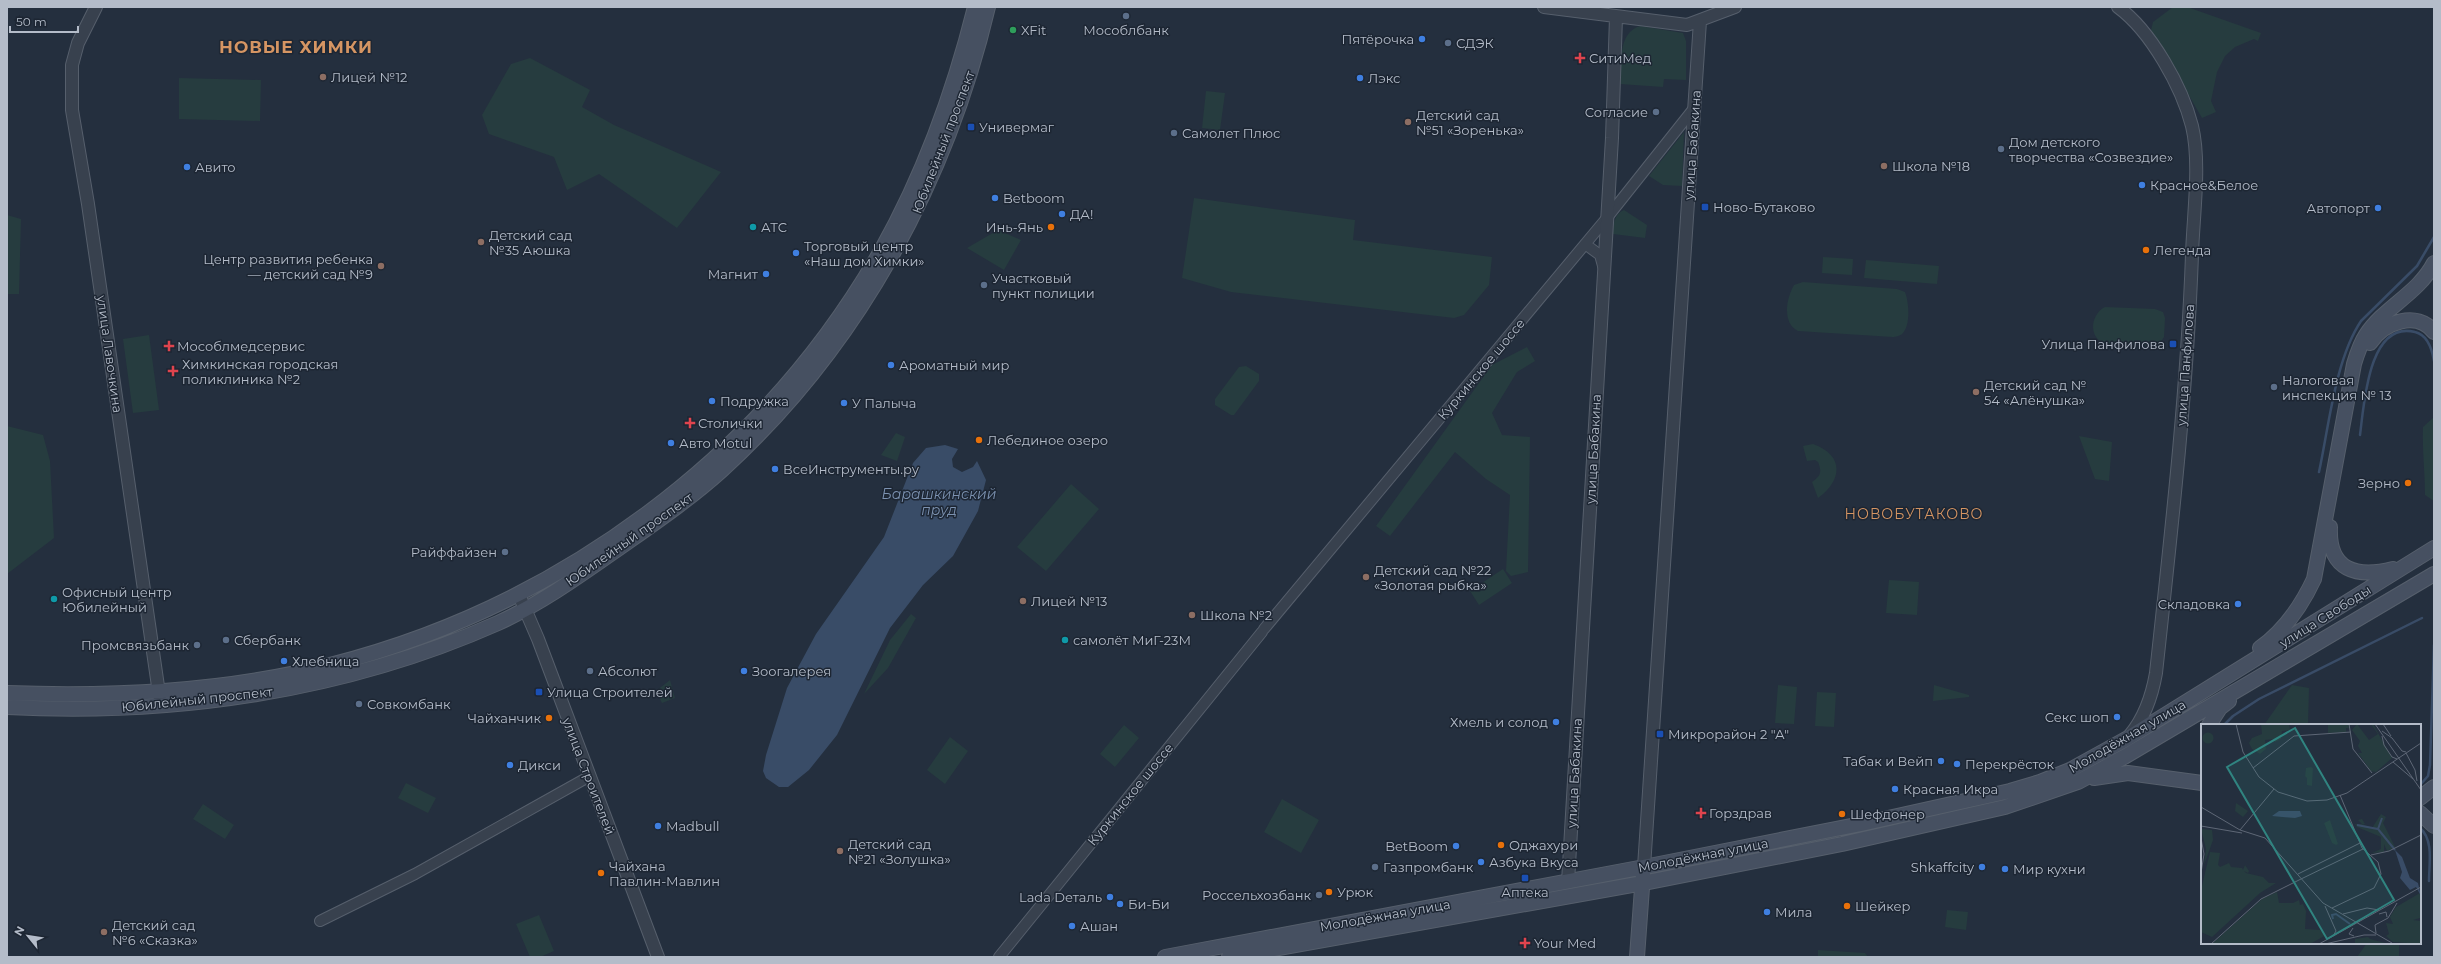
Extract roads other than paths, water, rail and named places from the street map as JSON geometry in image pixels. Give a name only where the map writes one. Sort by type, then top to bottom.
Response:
[{"type":"main road","name":"Юбилейный проспект","points":[[522,602],[682,487],[737,437],[781,390],[816,348],[861,284],[910,193],[952,88],[975,7]]},
{"type":"main road","name":"Юбилейный проспект","points":[[7,707],[90,709],[160,698],[332,665],[387,649],[522,602],[586,571],[652,525],[720,473],[776,417],[823,361],[872,291],[925,194],[961,99],[988,7]]},
{"type":"main road","points":[[2216,684],[2280,632],[2303,602],[2317,567],[2354,364],[2359,347],[2376,322],[2420,282],[2434,263]]},
{"type":"main road","points":[[2405,566],[2376,573],[2361,573],[2350,569],[2340,562],[2332,553],[2330,540],[2331,523],[2366,350],[2382,331],[2403,321],[2412,319],[2420,321],[2428,325],[2434,332]]},
{"type":"main road","name":"улица Свободы","points":[[2216,684],[2434,548]]},
{"type":"main road","name":"улица Свободы","points":[[2260,676],[2434,574]]},
{"type":"main road","name":"Молодёжная улица","points":[[1229,957],[1643,883],[1842,844],[2005,807],[2078,782],[2260,676]]},
{"type":"main road","points":[[2210,724],[2220,708],[2260,676]]},
{"type":"main road","name":"Молодёжная улица","points":[[1165,957],[1568,882],[1854,825],[2010,791],[2070,770],[2128,738],[2216,684]]},
{"type":"main road","name":"Юбилейный проспект","points":[[7,693],[160,698]]},
{"type":"main road","points":[[2078,782],[2108,774],[2128,773],[2201,783]]},
{"type":"main road","points":[[2421,797],[2434,787]]},
{"type":"main road","points":[[2421,814],[2434,826]]},
{"type":"main road","points":[[1637,957],[1644,867]]},
{"type":"street","name":"улица Лавочкина","points":[[96,7],[78,43],[72,65],[72,110],[88,204],[160,698]]},
{"type":"street","points":[[1544,7],[1687,25],[1735,7]]},
{"type":"street","name":"улица Панфилова","points":[[2118,7],[2136,22],[2164,64],[2186,106],[2192,127],[2195,162],[2188,336],[2156,673],[2148,706],[2139,725],[2128,738]]},
{"type":"street","name":"улица Бабакина","points":[[1568,882],[1606,219],[1616,17]]},
{"type":"street","name":"улица Бабакина","points":[[1644,867],[1700,21]]},
{"type":"street","name":"Куркинское шоссе","points":[[999,957],[1263,630],[1606,219],[1695,107]]},
{"type":"street","points":[[1585,244],[1600,255],[1603,268]]},
{"type":"street","name":"улица Строителей","points":[[522,602],[590,776],[658,957]]},
{"type":"street","points":[[320,921],[415,874],[590,776]]},
{"type":"water","name":"Барашкинский пруд","points":[[945,445],[958,449],[952,459],[953,467],[962,472],[973,467],[977,461],[986,480],[978,511],[953,556],[923,585],[890,628],[837,735],[809,770],[788,787],[779,787],[766,778],[763,771],[766,755],[787,688],[816,634],[884,537],[913,463],[926,448]]},
{"type":"waterway","points":[[2319,472],[2334,394],[2339,374],[2352,337],[2361,321],[2417,266],[2434,237]]},
{"type":"waterway","points":[[2360,435],[2371,368],[2378,352],[2387,339],[2399,332],[2415,332],[2423,336],[2429,343],[2434,361]]},
{"type":"waterway","points":[[2225,724],[2233,716],[2259,699],[2422,618]]},
{"type":"waterway","points":[[2421,784],[2428,776],[2430,765],[2434,645]]},
{"type":"waterway","points":[[2421,829],[2427,839],[2429,846],[2429,881]]},
{"type":"place","name":"Мособлбанк","points":[[1126,16]]},
{"type":"place","name":"XFit","points":[[1013,30]]},
{"type":"place","name":"Пятёрочка","points":[[1422,39]]},
{"type":"place","name":"СДЭК","points":[[1448,43]]},
{"type":"place","name":"СитиМед","points":[[1580,58]]},
{"type":"place","name":"Лицей №12","points":[[323,77]]},
{"type":"place","name":"Лэкс","points":[[1360,78]]},
{"type":"place","name":"Согласие","points":[[1656,112]]},
{"type":"place","name":"Детский сад №51 «Зоренька»","points":[[1408,122]]},
{"type":"place","name":"Универмаг","points":[[971,127]]},
{"type":"place","name":"Самолет Плюс","points":[[1174,133]]},
{"type":"place","name":"Дом детского творчества «Созвездие»","points":[[2001,149]]},
{"type":"place","name":"Школа №18","points":[[1884,166]]},
{"type":"place","name":"Авито","points":[[187,167]]},
{"type":"place","name":"Красное&Белое","points":[[2142,185]]},
{"type":"place","name":"Betboom","points":[[995,198]]},
{"type":"place","name":"Ново-Бутаково","points":[[1705,207]]},
{"type":"place","name":"Автопорт","points":[[2378,208]]},
{"type":"place","name":"ДА!","points":[[1062,214]]},
{"type":"place","name":"АТС","points":[[753,227]]},
{"type":"place","name":"Инь-Янь","points":[[1051,227]]},
{"type":"place","name":"Детский сад №35 Аюшка","points":[[481,242]]},
{"type":"place","name":"Легенда","points":[[2146,250]]},
{"type":"place","name":"Торговый центр «Наш дом Химки»","points":[[796,253]]},
{"type":"place","name":"Центр развития ребенка — детский сад №9","points":[[381,266]]},
{"type":"place","name":"Магнит","points":[[766,274]]},
{"type":"place","name":"Участковый пункт полиции","points":[[984,285]]},
{"type":"place","name":"Улица Панфилова","points":[[2173,344]]},
{"type":"place","name":"Мособлмедсервис","points":[[169,346]]},
{"type":"place","name":"Ароматный мир","points":[[891,365]]},
{"type":"place","name":"Химкинская городская поликлиника №2","points":[[173,371]]},
{"type":"place","name":"Налоговая инспекция № 13","points":[[2274,387]]},
{"type":"place","name":"Детский сад № 54 «Алёнушка»","points":[[1976,392]]},
{"type":"place","name":"Подружка","points":[[712,401]]},
{"type":"place","name":"У Палыча","points":[[844,403]]},
{"type":"place","name":"Столички","points":[[690,423]]},
{"type":"place","name":"Лебединое озеро","points":[[979,440]]},
{"type":"place","name":"Авто Motul","points":[[671,443]]},
{"type":"place","name":"ВсеИнструменты.ру","points":[[775,469]]},
{"type":"place","name":"Зерно","points":[[2408,483]]},
{"type":"place","name":"Райффайзен","points":[[505,552]]},
{"type":"place","name":"Детский сад №22 «Золотая рыбка»","points":[[1366,577]]},
{"type":"place","name":"Офисный центр Юбилейный","points":[[54,599]]},
{"type":"place","name":"Лицей №13","points":[[1023,601]]},
{"type":"place","name":"Складовка","points":[[2238,604]]},
{"type":"place","name":"Школа №2","points":[[1192,615]]},
{"type":"place","name":"Сбербанк","points":[[226,640]]},
{"type":"place","name":"самолёт МиГ-23М","points":[[1065,640]]},
{"type":"place","name":"Промсвязьбанк","points":[[197,645]]},
{"type":"place","name":"Хлебница","points":[[284,661]]},
{"type":"place","name":"Абсолют","points":[[590,671]]},
{"type":"place","name":"Зоогалерея","points":[[744,671]]},
{"type":"place","name":"Улица Строителей","points":[[539,692]]},
{"type":"place","name":"Совкомбанк","points":[[359,704]]},
{"type":"place","name":"Секс шоп","points":[[2117,717]]},
{"type":"place","name":"Чайханчик","points":[[549,718]]},
{"type":"place","name":"Хмель и солод","points":[[1556,722]]},
{"type":"place","name":"Микрорайон 2 \"А\"","points":[[1660,734]]},
{"type":"place","name":"Табак и Вейп","points":[[1941,761]]},
{"type":"place","name":"Перекрёсток","points":[[1957,764]]},
{"type":"place","name":"Дикси","points":[[510,765]]},
{"type":"place","name":"Красная Икра","points":[[1895,789]]},
{"type":"place","name":"Горздрав","points":[[1701,813]]},
{"type":"place","name":"Шефдонер","points":[[1842,814]]},
{"type":"place","name":"Madbull","points":[[658,826]]},
{"type":"place","name":"Оджахури","points":[[1501,845]]},
{"type":"place","name":"BetBoom","points":[[1456,846]]},
{"type":"place","name":"Детский сад №21 «Золушка»","points":[[840,851]]},
{"type":"place","name":"Азбука Вкуса","points":[[1481,862]]},
{"type":"place","name":"Газпромбанк","points":[[1375,867]]},
{"type":"place","name":"Shkaffcity","points":[[1982,867]]},
{"type":"place","name":"Мир кухни","points":[[2005,869]]},
{"type":"place","name":"Чайхана Павлин-Мавлин","points":[[601,873]]},
{"type":"place","name":"Аптека","points":[[1525,878]]},
{"type":"place","name":"Урюк","points":[[1329,892]]},
{"type":"place","name":"Россельхозбанк","points":[[1319,895]]},
{"type":"place","name":"Lada Dеталь","points":[[1110,897]]},
{"type":"place","name":"Би-Би","points":[[1120,904]]},
{"type":"place","name":"Шейкер","points":[[1847,906]]},
{"type":"place","name":"Мила","points":[[1767,912]]},
{"type":"place","name":"Ашан","points":[[1072,926]]},
{"type":"place","name":"Детский сад №6 «Сказка»","points":[[104,932]]},
{"type":"place","name":"Your Med","points":[[1525,943]]},
{"type":"district","name":"НОВЫЕ ХИМКИ","points":[[296,47]]},
{"type":"district","name":"НОВОБУТАКОВО","points":[[1914,514]]}]
